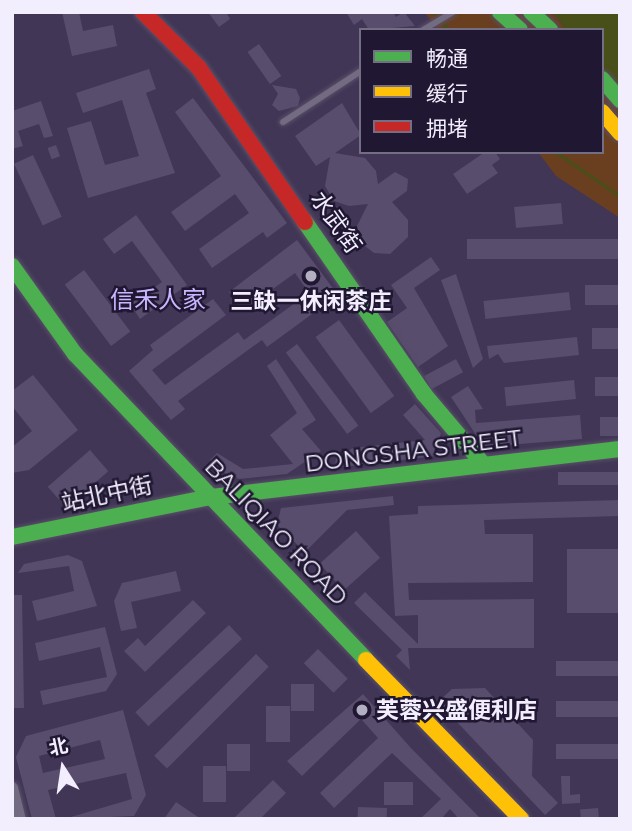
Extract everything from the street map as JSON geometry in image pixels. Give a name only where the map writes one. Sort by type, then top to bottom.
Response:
[{"type":"main road","name":"水武街","points":[[143,12],[199,68],[424,394],[484,465]]},
{"type":"main road","points":[[500,12],[518,28]]},
{"type":"main road","points":[[531,12],[548,28]]},
{"type":"main road","points":[[604,81],[620,100]]},
{"type":"main road","points":[[604,114],[620,133]]},
{"type":"main road","name":"BALIQIAO ROAD","points":[[12,266],[75,354],[521,819]]},
{"type":"main road","name":"DONGSHA STREET","points":[[211,497],[620,449]]},
{"type":"main road","name":"站北中街","points":[[12,537],[211,497]]},
{"type":"street","points":[[12,788],[20,819]]},
{"type":"lane","points":[[427,28],[452,13]]},
{"type":"lane","points":[[283,122],[359,72]]},
{"type":"shaded area","points":[[424,12],[620,12],[620,218],[556,176],[540,154],[604,154],[604,28],[437,28]]},
{"type":"shaded area","points":[[553,12],[620,12],[620,85],[604,73],[604,28],[565,28]]},
{"type":"building","points":[[62,12],[79,12],[83,31],[113,25],[117,46],[72,56]]},
{"type":"building","points":[[208,12],[226,12],[230,19],[219,27]]},
{"type":"building","points":[[346,12],[393,12],[396,17],[404,12],[415,26],[368,28],[362,19],[354,25]]},
{"type":"building","points":[[259,44],[281,76],[270,84],[248,52]]},
{"type":"building","points":[[149,69],[156,89],[146,93],[175,173],[88,198],[67,128],[91,121],[105,165],[139,156],[122,100],[83,113],[76,93]]},
{"type":"building","points":[[272,85],[296,89],[300,98],[298,106],[279,111],[272,105],[278,94]]},
{"type":"building","points":[[193,98],[287,223],[267,238],[263,232],[212,268],[199,249],[249,213],[235,194],[185,231],[171,212],[221,176],[175,112]]},
{"type":"building","points":[[41,101],[53,136],[44,138],[39,124],[18,131],[23,146],[12,149],[12,111]]},
{"type":"building","points":[[342,103],[359,132],[359,136],[335,153],[365,158],[376,171],[378,184],[395,172],[408,179],[407,191],[392,202],[408,220],[408,237],[390,254],[374,253],[361,243],[357,226],[368,204],[349,206],[334,201],[325,186],[330,157],[316,166],[295,136]]},
{"type":"building","points":[[56,145],[60,156],[52,159],[48,148]]},
{"type":"building","points":[[482,154],[496,154],[500,159],[492,165],[498,173],[467,194],[453,174]]},
{"type":"building","points":[[33,155],[62,217],[43,226],[14,164]]},
{"type":"building","points":[[561,203],[563,224],[516,228],[514,207]]},
{"type":"building","points":[[136,215],[187,285],[140,319],[130,304],[162,282],[132,241],[114,254],[103,239]]},
{"type":"building","points":[[467,239],[620,239],[620,259],[467,259]]},
{"type":"building","points":[[297,240],[338,295],[267,347],[262,340],[178,401],[185,409],[171,420],[129,371],[153,350],[150,345],[213,299],[226,315],[152,370],[165,385],[238,332],[244,340],[309,293],[295,273],[242,311],[229,292]]},
{"type":"building","points":[[431,257],[440,270],[414,288],[448,346],[418,367],[387,322],[407,308],[391,285]]},
{"type":"building","points":[[84,270],[130,331],[111,346],[65,284]]},
{"type":"building","points":[[456,274],[483,359],[473,368],[441,280]]},
{"type":"building","points":[[585,285],[620,285],[620,305],[585,305]]},
{"type":"building","points":[[569,292],[571,310],[485,319],[483,301]]},
{"type":"building","points":[[339,320],[394,396],[371,413],[316,337]]},
{"type":"building","points":[[592,328],[620,328],[620,349],[592,349]]},
{"type":"building","points":[[577,337],[579,355],[504,363],[498,354],[489,359],[487,346]]},
{"type":"building","points":[[297,344],[358,425],[347,434],[286,352]]},
{"type":"building","points":[[276,359],[316,420],[302,429],[321,451],[287,474],[239,479],[218,470],[210,460],[217,453],[243,469],[293,464],[270,435],[297,413],[267,366]]},
{"type":"building","points":[[456,359],[463,372],[431,389],[424,376]]},
{"type":"building","points":[[33,375],[78,430],[29,470],[12,473],[12,447],[32,431],[12,406],[12,391]]},
{"type":"building","points":[[595,377],[620,377],[620,396],[595,396]]},
{"type":"building","points":[[574,380],[576,399],[506,406],[504,387]]},
{"type":"building","points":[[468,386],[483,409],[475,410],[476,423],[580,415],[582,439],[484,447],[451,397]]},
{"type":"building","points":[[415,404],[441,433],[435,456],[335,468],[336,457],[353,448],[425,440],[403,415]]},
{"type":"building","points":[[600,417],[620,417],[620,436],[600,436]]},
{"type":"building","points":[[90,450],[108,471],[66,508],[48,487]]},
{"type":"building","points":[[558,472],[620,472],[620,485],[558,485]]},
{"type":"building","points":[[393,496],[394,505],[347,510],[305,552],[277,525],[281,508]]},
{"type":"building","points":[[620,500],[620,516],[484,520],[485,534],[533,534],[533,582],[408,583],[409,600],[534,599],[534,648],[408,648],[410,670],[396,656],[402,650],[354,603],[365,592],[418,644],[418,615],[395,616],[389,516],[418,514],[418,506]]},
{"type":"building","points":[[356,531],[380,558],[344,591],[320,564]]},
{"type":"building","points":[[567,549],[620,549],[620,613],[567,613]]},
{"type":"building","points":[[68,555],[82,561],[97,606],[37,621],[32,601],[74,591],[69,566],[18,573],[24,564]]},
{"type":"building","points":[[176,571],[181,591],[131,602],[137,628],[121,631],[114,601],[122,583]]},
{"type":"building","points":[[12,595],[22,595],[24,708],[12,708]]},
{"type":"building","points":[[193,600],[206,613],[145,672],[124,651],[138,638],[145,646]]},
{"type":"building","points":[[229,625],[242,639],[148,726],[135,712]]},
{"type":"building","points":[[105,627],[117,674],[106,691],[43,705],[40,691],[107,677],[100,647],[39,661],[35,643]]},
{"type":"building","points":[[318,649],[348,679],[334,693],[304,663]]},
{"type":"building","points":[[256,654],[269,667],[167,769],[154,756]]},
{"type":"building","points":[[556,661],[620,661],[620,676],[556,676]]},
{"type":"building","points":[[291,684],[314,684],[314,711],[291,711]]},
{"type":"building","points":[[485,688],[533,740],[532,776],[558,803],[545,815],[438,702],[452,689]]},
{"type":"building","points":[[363,694],[410,747],[481,819],[459,819],[450,809],[441,819],[420,819],[441,799],[392,753],[334,808],[320,793],[378,738],[361,719],[302,776],[287,761]]},
{"type":"building","points":[[556,701],[620,701],[620,717],[556,717]]},
{"type":"building","points":[[266,706],[290,706],[290,742],[266,742]]},
{"type":"building","points":[[123,710],[146,795],[134,816],[64,819],[132,799],[126,773],[48,790],[56,819],[32,819],[16,757],[26,736]],"holes":[[[100,740],[105,759],[43,773],[39,756]]]},
{"type":"building","points":[[227,744],[250,744],[250,771],[227,771]]},
{"type":"building","points":[[556,744],[620,744],[620,759],[556,759]]},
{"type":"building","points":[[203,766],[226,766],[226,802],[203,802]]},
{"type":"building","points":[[561,776],[570,776],[570,795],[580,794],[580,803],[562,804]]},
{"type":"building","points":[[273,780],[286,793],[260,819],[233,819]]},
{"type":"building","points":[[384,782],[413,782],[413,805],[384,805]]},
{"type":"building","points":[[176,802],[201,819],[164,819]]},
{"type":"building","points":[[358,807],[387,808],[387,819],[358,819]]},
{"type":"building","points":[[598,808],[599,819],[581,819],[580,810]]},
{"type":"waterway","points":[[434,12],[447,28]]},
{"type":"waterway","points":[[559,154],[620,196]]},
{"type":"traffic: fast","points":[[500,12],[518,28]]},
{"type":"traffic: fast","points":[[531,12],[548,28]]},
{"type":"traffic: fast","points":[[604,81],[620,100]]},
{"type":"traffic: fast","points":[[305,222],[424,394],[484,465]]},
{"type":"traffic: fast","points":[[12,266],[75,354],[366,660]]},
{"type":"traffic: fast","points":[[12,537],[211,497],[620,449]]},
{"type":"traffic: slow","points":[[604,114],[620,133]]},
{"type":"traffic: slow","points":[[366,660],[521,819]]},
{"type":"traffic: jam","points":[[143,12],[199,68],[305,222]]},
{"type":"place","name":"三缺一休闲茶庄","points":[[311,276]]},
{"type":"place","name":"芙蓉兴盛便利店","points":[[362,710]]},
{"type":"district","name":"信禾人家","points":[[158,300]]}]
